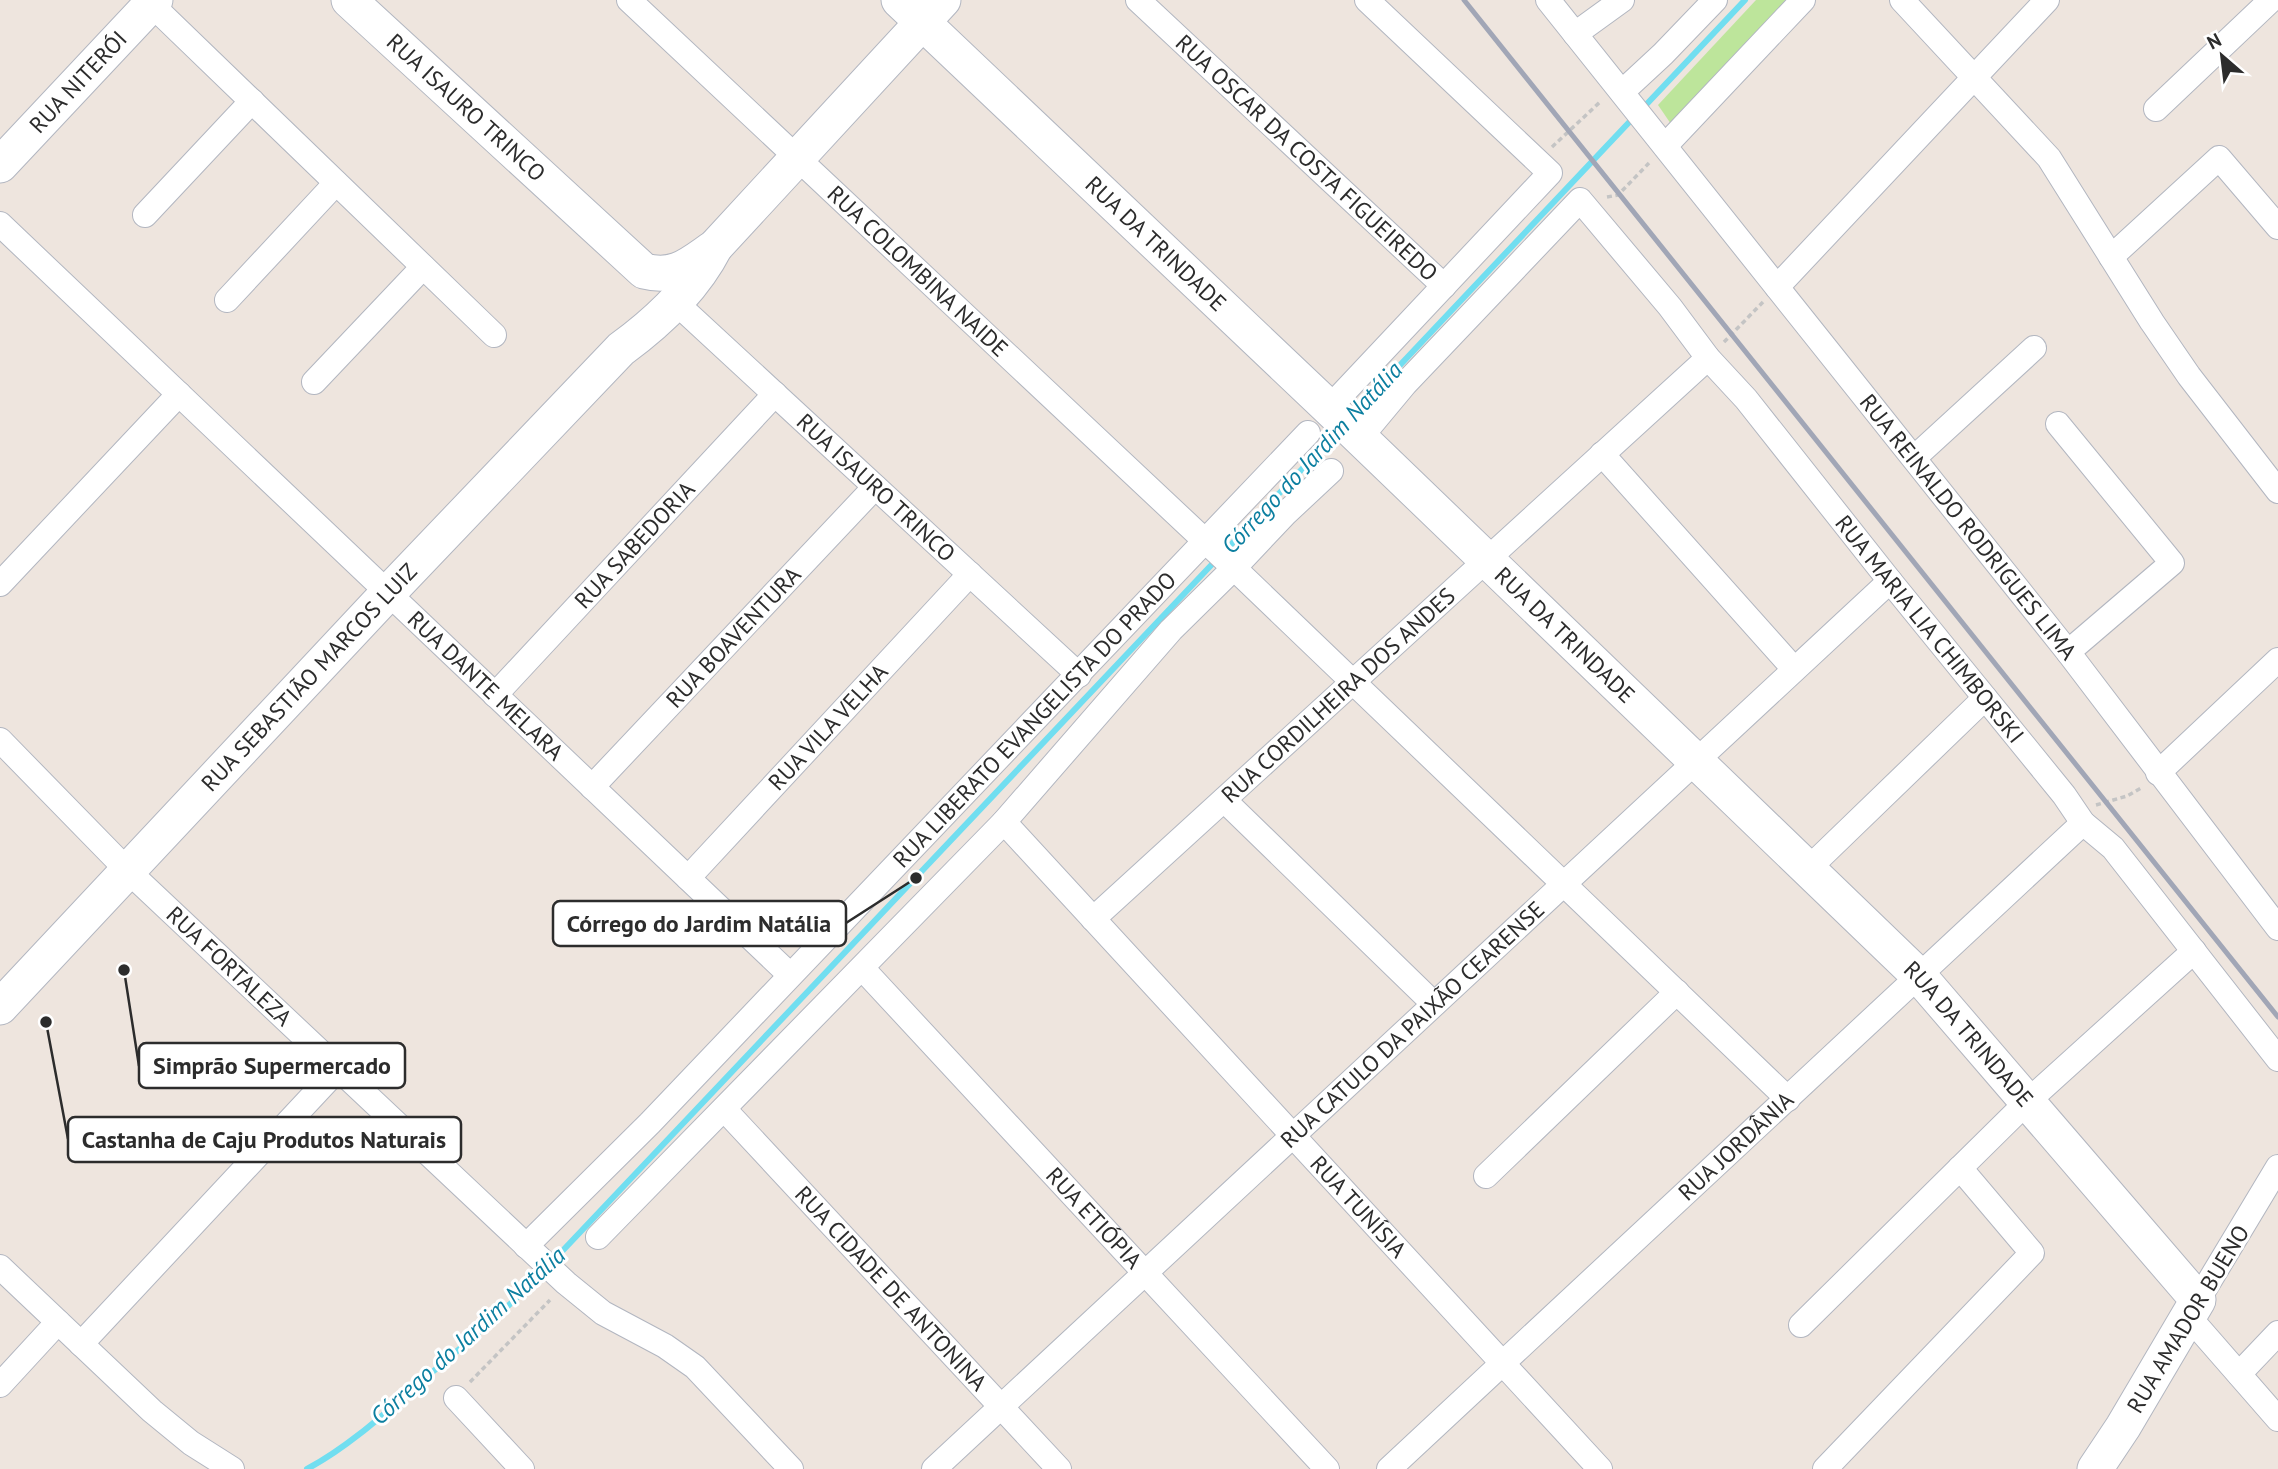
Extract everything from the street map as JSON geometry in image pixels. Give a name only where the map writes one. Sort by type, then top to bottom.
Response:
[{"type":"main road","name":"RUA ISAURO TRINCO","points":[[349,0],[644,271]]},
{"type":"main road","name":"RUA NITERÓI","points":[[0,165],[153,2]]},
{"type":"main road","name":"RUA SEBASTIÃO MARCOS LUIZ","points":[[0,1007],[388,593],[621,349],[648,328],[697,277],[715,247],[796,157],[922,7]]},
{"type":"main road","name":"RUA DA TRINDADE","points":[[922,7],[1319,420],[1360,438],[1919,976],[2027,1102],[2193,1309]]},
{"type":"main road","name":"RUA SEBASTIÃO MARCOS LUIZ","points":[[621,349],[645,303],[644,271],[656,274],[677,271],[715,247]]},
{"type":"main road","name":"RUA AMADOR BUENO","points":[[2095,1469],[2193,1309]]},
{"type":"street","name":"RUA COLOMBINA NAIDE","points":[[629,0],[1234,568],[1787,1099]]},
{"type":"street","name":"RUA OSCAR DA COSTA FIGUEIREDO","points":[[1138,0],[1444,286]]},
{"type":"street","points":[[1367,0],[1544,167]]},
{"type":"street","name":"RUA REINALDO RODRIGUES LIMA","points":[[1548,0],[2068,652],[2158,773],[2274,915]]},
{"type":"street","points":[[1575,34],[1622,0]]},
{"type":"street","points":[[1622,93],[1715,0]]},
{"type":"street","points":[[1658,138],[1804,0]]},
{"type":"street","points":[[1902,0],[2049,158],[2189,376],[2278,491]]},
{"type":"street","points":[[1777,287],[2047,0]]},
{"type":"street","points":[[2156,109],[2271,0]]},
{"type":"street","points":[[153,2],[494,335]]},
{"type":"street","points":[[145,215],[252,101]]},
{"type":"street","points":[[2111,257],[2219,158],[2278,227]]},
{"type":"street","name":"RUA LIBERATO EVANGELISTA DO PRADO","points":[[526,1246],[650,1123],[789,974],[1079,675],[1444,286],[1544,167]]},
{"type":"street","points":[[227,300],[337,183]]},
{"type":"street","points":[[1360,438],[1405,384],[1580,200]]},
{"type":"street","name":"RUA MARIA LIA CHIMBORSKI","points":[[1580,200],[1670,307],[1708,358],[1746,398],[2064,795],[2083,824],[2113,848],[2278,1059]]},
{"type":"street","name":"RUA DANTE MELARA","points":[[0,224],[789,974]]},
{"type":"street","points":[[314,382],[423,267]]},
{"type":"street","name":"RUA ISAURO TRINCO","points":[[674,301],[1079,675]]},
{"type":"street","points":[[1914,458],[2034,348]]},
{"type":"street","name":"RUA CORDILHEIRA DOS ANDES","points":[[1093,919],[1708,358]]},
{"type":"street","points":[[0,584],[179,394]]},
{"type":"street","name":"RUA SABEDORIA","points":[[495,695],[775,394]]},
{"type":"street","points":[[2058,424],[2172,563],[2068,652]]},
{"type":"street","points":[[1602,454],[1794,669]]},
{"type":"street","points":[[598,1237],[1004,822],[1159,643],[1284,514],[1332,471]]},
{"type":"street","name":"RUA BOAVENTURA","points":[[592,787],[875,486]]},
{"type":"street","name":"RUA VILA VELHA","points":[[688,878],[970,574]]},
{"type":"street","name":"RUA CATULO DA PAIXÃO CEARENSE","points":[[934,1469],[1890,581]]},
{"type":"street","points":[[2158,773],[2278,660]]},
{"type":"street","points":[[1808,869],[1985,698]]},
{"type":"street","name":"RUA FORTALEZA","points":[[0,740],[128,871],[566,1283],[603,1313],[665,1346],[695,1367],[791,1469]]},
{"type":"street","points":[[1224,800],[1434,1004]]},
{"type":"street","name":"RUA TUNÍSIA","points":[[1004,822],[1600,1469]]},
{"type":"street","name":"RUA JORDÂNIA","points":[[1389,1469],[2083,824]]},
{"type":"street","points":[[1801,1325],[2027,1102],[2194,951]]},
{"type":"street","name":"RUA ETIÓPIA","points":[[862,968],[1327,1469]]},
{"type":"street","points":[[1486,1176],[1677,992]]},
{"type":"street","points":[[81,1344],[338,1069]]},
{"type":"street","name":"RUA CIDADE DE ANTONINA","points":[[723,1109],[1059,1469]]},
{"type":"street","name":"RUA AMADOR BUENO","points":[[2193,1309],[2278,1167]]},
{"type":"street","points":[[1825,1469],[2032,1253],[1960,1168]]},
{"type":"street","points":[[0,1267],[172,1428],[232,1469]]},
{"type":"street","name":"RUA DA TRINDADE","points":[[2193,1309],[2239,1374],[2278,1419]]},
{"type":"street","points":[[0,1385],[58,1322]]},
{"type":"street","points":[[2239,1374],[2278,1333]]},
{"type":"street","points":[[456,1398],[522,1469]]},
{"type":"path","points":[[1544,167],[1622,93]]},
{"type":"path","points":[[1580,200],[1618,195],[1658,138]]},
{"type":"path","points":[[1708,358],[1777,287]]},
{"type":"path","points":[[2083,824],[2087,813],[2094,806],[2127,796],[2158,773]]},
{"type":"path","points":[[456,1398],[566,1283]]},
{"type":"green space","points":[[1756,0],[1788,0],[1671,124],[1658,105]]},
{"type":"waterway","name":"Córrego do Jardim Natália","points":[[1643,108],[1745,0]]},
{"type":"waterway","name":"Córrego do Jardim Natália","points":[[1352,416],[1635,116]]},
{"type":"waterway","name":"Córrego do Jardim Natália","points":[[1225,551],[1337,432]]},
{"type":"waterway","name":"Córrego do Jardim Natália","points":[[551,1263],[1217,559]]},
{"type":"waterway","name":"Córrego do Jardim Natália","points":[[307,1469],[338,1450],[381,1416],[485,1327],[544,1271]]},
{"type":"railway","points":[[1464,0],[2278,1017]]},
{"type":"place","name":"Córrego do Jardim Natália","points":[[916,878]]},
{"type":"place","name":"Simprão Supermercado","points":[[124,970]]},
{"type":"place","name":"Castanha de Caju Produtos Naturais","points":[[46,1022]]}]
